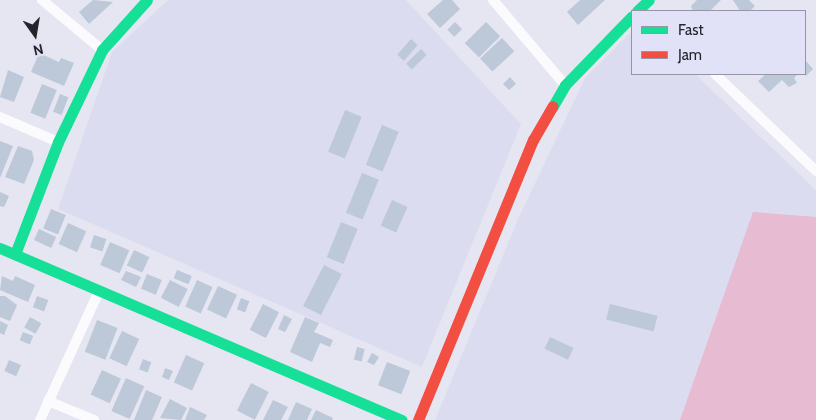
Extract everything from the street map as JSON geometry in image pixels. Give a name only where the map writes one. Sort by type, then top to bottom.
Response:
[{"type":"street","points":[[42,0],[102,50]]},
{"type":"street","points":[[14,254],[58,142],[102,50],[147,0]]},
{"type":"street","points":[[493,0],[565,85]]},
{"type":"street","points":[[418,420],[533,140],[565,85],[587,59],[631,17]]},
{"type":"street","points":[[716,75],[816,171]]},
{"type":"street","points":[[0,117],[58,142]]},
{"type":"street","points":[[0,248],[402,420]]},
{"type":"street","points":[[40,420],[99,291]]},
{"type":"street","points":[[48,401],[94,420]]},
{"type":"shaded area","points":[[168,0],[406,0],[521,124],[422,367],[58,209],[112,52]]},
{"type":"shaded area","points":[[631,32],[631,75],[696,75],[816,190],[816,420],[435,420],[518,219],[585,78]]},
{"type":"shaded area","points":[[753,212],[816,217],[816,420],[680,420]]},
{"type":"building","points":[[93,0],[113,2],[89,24],[79,12]]},
{"type":"building","points":[[443,0],[452,0],[460,9],[440,28],[427,14]]},
{"type":"building","points":[[580,0],[605,0],[578,25],[567,12]]},
{"type":"building","points":[[697,0],[721,0],[711,10],[693,10],[691,6]]},
{"type":"building","points":[[733,0],[749,0],[755,6],[751,10],[739,10]]},
{"type":"building","points":[[455,22],[462,29],[454,37],[447,30]]},
{"type":"building","points":[[486,22],[500,36],[479,57],[465,43]]},
{"type":"building","points":[[502,38],[514,51],[492,72],[480,58]]},
{"type":"building","points":[[411,39],[418,45],[404,61],[397,55]]},
{"type":"building","points":[[421,49],[427,55],[412,70],[406,64]]},
{"type":"building","points":[[39,53],[59,62],[61,58],[74,63],[64,86],[31,72]]},
{"type":"building","points":[[806,61],[813,69],[806,76],[804,75]]},
{"type":"building","points":[[8,70],[24,77],[14,102],[0,97]]},
{"type":"building","points":[[765,75],[797,75],[794,78],[797,83],[789,87],[782,80],[769,92],[758,81]]},
{"type":"building","points":[[510,77],[516,84],[509,90],[503,84]]},
{"type":"building","points":[[42,84],[57,90],[45,119],[30,113]]},
{"type":"building","points":[[60,94],[68,97],[62,115],[53,112]]},
{"type":"building","points":[[345,110],[362,117],[345,158],[328,152]]},
{"type":"building","points":[[382,125],[399,132],[383,172],[366,165]]},
{"type":"building","points":[[0,141],[13,146],[0,178]]},
{"type":"building","points":[[18,146],[32,151],[34,160],[24,184],[5,177]]},
{"type":"building","points":[[362,173],[379,180],[363,220],[346,213]]},
{"type":"building","points":[[0,192],[9,196],[4,207],[0,206]]},
{"type":"building","points":[[392,200],[408,207],[396,232],[381,226]]},
{"type":"building","points":[[51,209],[66,215],[58,234],[43,228]]},
{"type":"building","points":[[341,222],[358,229],[343,264],[327,257]]},
{"type":"building","points":[[68,223],[86,231],[77,252],[59,244]]},
{"type":"building","points":[[39,229],[56,237],[51,248],[34,240]]},
{"type":"building","points":[[94,235],[106,239],[102,251],[90,247]]},
{"type":"building","points":[[110,242],[129,250],[120,273],[100,265]]},
{"type":"building","points":[[134,250],[149,257],[142,273],[127,265]]},
{"type":"building","points":[[324,265],[342,274],[321,315],[303,306]]},
{"type":"building","points":[[177,270],[192,276],[188,284],[174,278]]},
{"type":"building","points":[[126,271],[141,277],[136,287],[121,280]]},
{"type":"building","points":[[147,274],[162,280],[156,295],[141,289]]},
{"type":"building","points":[[2,276],[13,281],[15,276],[35,285],[28,302],[0,290]]},
{"type":"building","points":[[170,280],[188,289],[179,307],[161,298]]},
{"type":"building","points":[[197,280],[213,287],[201,313],[185,306]]},
{"type":"building","points":[[218,286],[237,295],[226,318],[207,310]]},
{"type":"building","points":[[0,296],[5,296],[17,305],[10,321],[0,317]]},
{"type":"building","points":[[37,296],[48,300],[44,311],[33,307]]},
{"type":"building","points":[[241,298],[249,301],[245,312],[237,309]]},
{"type":"building","points":[[263,304],[279,312],[266,338],[250,330]]},
{"type":"building","points":[[610,304],[658,316],[654,331],[606,320]]},
{"type":"building","points":[[284,315],[292,319],[285,332],[278,329]]},
{"type":"building","points":[[30,317],[41,323],[36,334],[24,327]]},
{"type":"building","points":[[305,317],[319,323],[314,332],[333,340],[330,347],[320,343],[312,362],[290,352]]},
{"type":"building","points":[[97,320],[118,328],[105,360],[85,352]]},
{"type":"building","points":[[0,321],[8,325],[4,335],[0,333]]},
{"type":"building","points":[[122,331],[139,339],[127,366],[109,358]]},
{"type":"building","points":[[23,332],[33,336],[30,344],[20,340]]},
{"type":"building","points":[[550,337],[574,348],[568,360],[545,349]]},
{"type":"building","points":[[357,347],[365,349],[362,362],[354,360]]},
{"type":"building","points":[[372,353],[379,357],[374,365],[367,362]]},
{"type":"building","points":[[186,355],[204,363],[192,391],[174,382]]},
{"type":"building","points":[[143,359],[151,362],[147,372],[139,369]]},
{"type":"building","points":[[9,360],[21,365],[16,376],[4,371]]},
{"type":"building","points":[[387,362],[410,371],[401,394],[378,385]]},
{"type":"building","points":[[165,368],[173,371],[169,380],[162,377]]},
{"type":"building","points":[[102,370],[121,379],[110,403],[91,394]]},
{"type":"building","points":[[126,378],[144,386],[130,419],[111,411]]},
{"type":"building","points":[[251,383],[269,392],[255,420],[237,411]]},
{"type":"building","points":[[146,390],[162,397],[152,420],[134,420]]},
{"type":"building","points":[[170,399],[187,408],[181,420],[160,418]]},
{"type":"building","points":[[273,400],[288,407],[281,420],[263,420]]},
{"type":"building","points":[[296,402],[312,409],[307,420],[288,420]]},
{"type":"building","points":[[190,407],[207,415],[204,420],[185,420]]},
{"type":"building","points":[[316,410],[333,418],[332,420],[311,420]]},
{"type":"traffic: fast","points":[[15,254],[58,142],[102,50],[147,0]]},
{"type":"traffic: fast","points":[[638,10],[649,0]]},
{"type":"traffic: fast","points":[[553,106],[565,85],[631,17]]},
{"type":"traffic: fast","points":[[0,248],[402,420]]},
{"type":"traffic: jam","points":[[418,420],[533,140],[553,106]]}]
